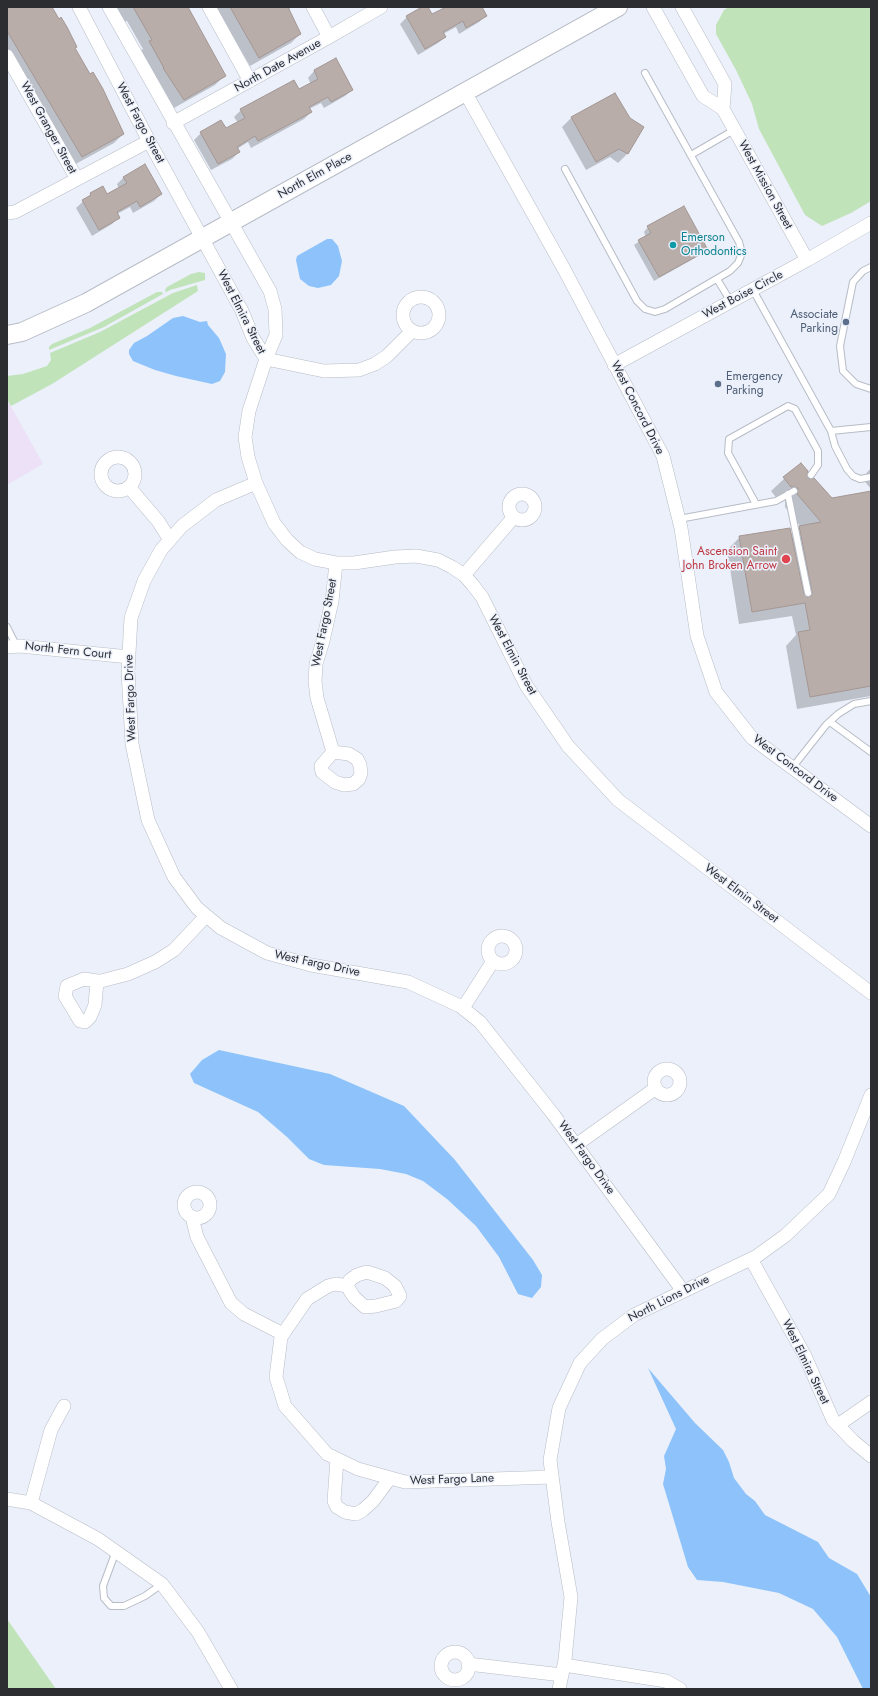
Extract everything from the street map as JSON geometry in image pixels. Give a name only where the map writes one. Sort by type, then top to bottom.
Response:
[{"type":"main road","name":"North Elm Place","points":[[7,335],[22,332],[86,303],[618,7]]},
{"type":"street","name":"West Fargo Street","points":[[79,7],[149,141],[203,238]]},
{"type":"street","points":[[109,7],[231,222]]},
{"type":"street","points":[[209,7],[250,81]]},
{"type":"street","points":[[313,7],[329,37]]},
{"type":"street","name":"North Date Avenue","points":[[174,123],[381,7]]},
{"type":"street","name":"West Mission Street","points":[[653,7],[704,96],[723,109],[807,260]]},
{"type":"street","points":[[682,7],[725,84],[723,109]]},
{"type":"street","name":"West Granger Street","points":[[7,56],[76,179]]},
{"type":"street","name":"West Concord Drive","points":[[465,92],[564,269],[662,456],[678,519],[697,636],[716,692],[752,738],[871,826]]},
{"type":"street","points":[[7,213],[15,212],[149,141]]},
{"type":"street","name":"West Elmira Street","points":[[231,222],[270,291],[275,309],[276,335],[266,359]]},
{"type":"street","name":"West Boise Circle","points":[[614,365],[753,290],[871,223]]},
{"type":"street","name":"West Elmira Street","points":[[203,238],[242,311],[253,338],[266,359]]},
{"type":"street","points":[[266,359],[324,371],[359,370],[375,364],[387,356],[412,331]]},
{"type":"street","name":"West Elmin Street","points":[[266,359],[249,411],[245,437],[248,457],[256,483],[274,523],[287,540],[300,552],[315,559],[336,563],[354,563],[395,557],[416,556],[438,560],[464,575],[482,598],[526,685],[568,746],[618,800],[871,993]]},
{"type":"street","name":"West Fargo Drive","points":[[256,483],[216,500],[182,526],[161,550],[144,581],[131,618],[129,657],[132,744],[148,820],[174,877],[197,908],[206,916],[221,928],[267,953],[311,964],[408,982],[464,1008],[480,1022],[553,1114],[683,1291]]},
{"type":"street","points":[[129,487],[158,521],[170,540]]},
{"type":"street","points":[[464,575],[514,518]]},
{"type":"street","name":"West Fargo Street","points":[[333,752],[317,698],[315,681],[316,664],[332,601],[336,563]]},
{"type":"street","name":"North Fern Court","points":[[12,647],[129,657]]},
{"type":"street","points":[[97,981],[101,982],[128,974],[155,962],[174,950],[206,916]]},
{"type":"street","points":[[464,1008],[493,961]]},
{"type":"street","points":[[576,1145],[656,1088]]},
{"type":"street","name":"North Lions Drive","points":[[559,1689],[563,1670],[571,1597],[558,1522],[550,1460],[558,1408],[580,1363],[602,1339],[634,1315],[751,1259],[786,1235],[828,1194],[844,1162],[871,1095]]},
{"type":"street","points":[[192,1217],[197,1237],[231,1303],[244,1314],[283,1334]]},
{"type":"street","name":"West Elmira Street","points":[[751,1259],[805,1356],[833,1420],[853,1441],[871,1456]]},
{"type":"street","name":"West Fargo Lane","points":[[347,1286],[336,1284],[328,1286],[307,1299],[281,1338],[276,1377],[285,1406],[327,1454],[358,1469],[405,1482],[552,1477]]},
{"type":"street","points":[[838,1425],[871,1402]]},
{"type":"street","points":[[31,1504],[51,1430],[64,1406]]},
{"type":"street","points":[[337,1459],[334,1501],[337,1508],[345,1512],[356,1514],[363,1510],[373,1501],[390,1478]]},
{"type":"street","points":[[7,1499],[31,1504],[98,1539],[162,1584],[198,1632],[231,1689]]},
{"type":"street","points":[[468,1664],[563,1670],[666,1681],[680,1689]]},
{"type":"lane","points":[[565,170],[637,301],[645,310],[655,312],[664,309],[730,271],[738,263],[742,253],[739,242],[645,73]]},
{"type":"lane","points":[[691,155],[734,130]]},
{"type":"lane","points":[[871,267],[863,271],[852,282],[840,346],[843,371],[856,384],[871,388]]},
{"type":"lane","points":[[717,278],[731,302]]},
{"type":"lane","points":[[753,290],[832,431],[834,446],[847,469],[852,476],[860,479],[871,477]]},
{"type":"lane","points":[[756,504],[728,453],[729,439],[788,406],[795,409],[818,451],[818,465],[811,475]]},
{"type":"lane","points":[[832,431],[871,427]]},
{"type":"lane","points":[[678,519],[776,501],[794,491]]},
{"type":"lane","points":[[788,494],[808,593]]},
{"type":"lane","points":[[7,627],[12,647]]},
{"type":"lane","points":[[792,768],[838,714],[854,704],[871,701]]},
{"type":"lane","points":[[830,722],[871,752]]},
{"type":"lane","points":[[116,1551],[103,1586],[104,1598],[111,1606],[124,1606],[145,1596],[162,1584]]},
{"type":"shaded area","points":[[7,399],[43,464],[7,485]]},
{"type":"green space","points":[[729,7],[871,7],[871,201],[851,213],[822,226],[805,215],[759,129],[752,104],[736,70],[716,34],[716,25],[724,10]]},
{"type":"green space","points":[[199,272],[205,273],[205,280],[170,290],[164,294],[167,287],[191,274]]},
{"type":"green space","points":[[197,285],[198,291],[52,384],[11,406],[7,399],[7,376],[23,374],[47,366],[51,360],[50,353],[100,332],[173,293]]},
{"type":"green space","points":[[157,292],[162,292],[163,294],[104,327],[49,350],[49,347],[52,344],[90,328]]},
{"type":"green space","points":[[7,1619],[56,1689],[7,1689]]},
{"type":"water","points":[[327,239],[332,239],[338,246],[342,261],[339,276],[331,285],[318,288],[309,286],[300,279],[296,260],[297,256]]},
{"type":"water","points":[[183,316],[200,322],[207,321],[208,325],[219,338],[226,354],[225,372],[220,381],[212,384],[155,370],[133,361],[129,354],[129,350],[134,343],[173,318]]},
{"type":"water","points":[[219,1050],[330,1074],[404,1106],[455,1160],[533,1260],[542,1275],[541,1287],[532,1298],[518,1294],[499,1257],[476,1226],[447,1199],[423,1181],[406,1174],[380,1169],[324,1165],[309,1159],[287,1137],[258,1112],[194,1083],[190,1074],[202,1060]]},
{"type":"water","points":[[648,1368],[695,1423],[723,1450],[734,1478],[746,1494],[755,1501],[765,1515],[818,1542],[829,1558],[857,1574],[871,1597],[871,1689],[863,1689],[837,1637],[813,1609],[779,1593],[723,1582],[697,1580],[688,1567],[663,1484],[666,1469],[664,1456],[676,1429]]},
{"type":"building","points":[[7,7],[52,7],[59,19],[61,17],[67,27],[77,47],[75,48],[90,74],[93,72],[103,89],[124,134],[82,157],[7,31]]},
{"type":"building","points":[[133,7],[188,7],[226,76],[184,100],[163,68],[149,41],[152,40]]},
{"type":"building","points":[[230,7],[288,7],[301,34],[259,58]]},
{"type":"building","points":[[422,7],[428,7],[432,14],[446,7],[482,7],[487,16],[466,28],[463,21],[443,32],[446,37],[425,49],[406,16]]},
{"type":"building","points":[[336,58],[353,90],[331,102],[328,97],[309,107],[312,112],[258,141],[255,136],[237,147],[240,152],[218,164],[200,132],[221,120],[226,128],[245,118],[240,109],[294,80],[299,89],[318,79],[314,70]]},
{"type":"building","points":[[615,93],[630,118],[644,127],[628,154],[619,149],[596,162],[571,117]]},
{"type":"building","points":[[145,164],[162,194],[140,207],[137,201],[117,212],[120,218],[99,230],[82,200],[91,195],[90,193],[103,186],[107,194],[127,183],[123,177]]},
{"type":"building","name":"Emerson Orthodontics","points":[[684,206],[708,250],[659,277],[638,240],[651,233],[647,226]]},
{"type":"building","points":[[801,463],[808,471],[808,478],[814,478],[832,498],[871,491],[871,686],[810,697],[798,632],[810,630],[805,603],[752,612],[739,536],[790,528],[804,594],[807,597],[811,596],[812,592],[799,526],[821,522],[797,494],[798,488],[791,487],[783,477]]},
{"type":"place","name":"Emerson Orthodontics","points":[[673,245]]},
{"type":"place","name":"Associate Parking","points":[[846,322]]},
{"type":"place","name":"Emergency Parking","points":[[718,384]]},
{"type":"place","name":"Ascension Saint John Broken Arrow","points":[[786,559]]}]
